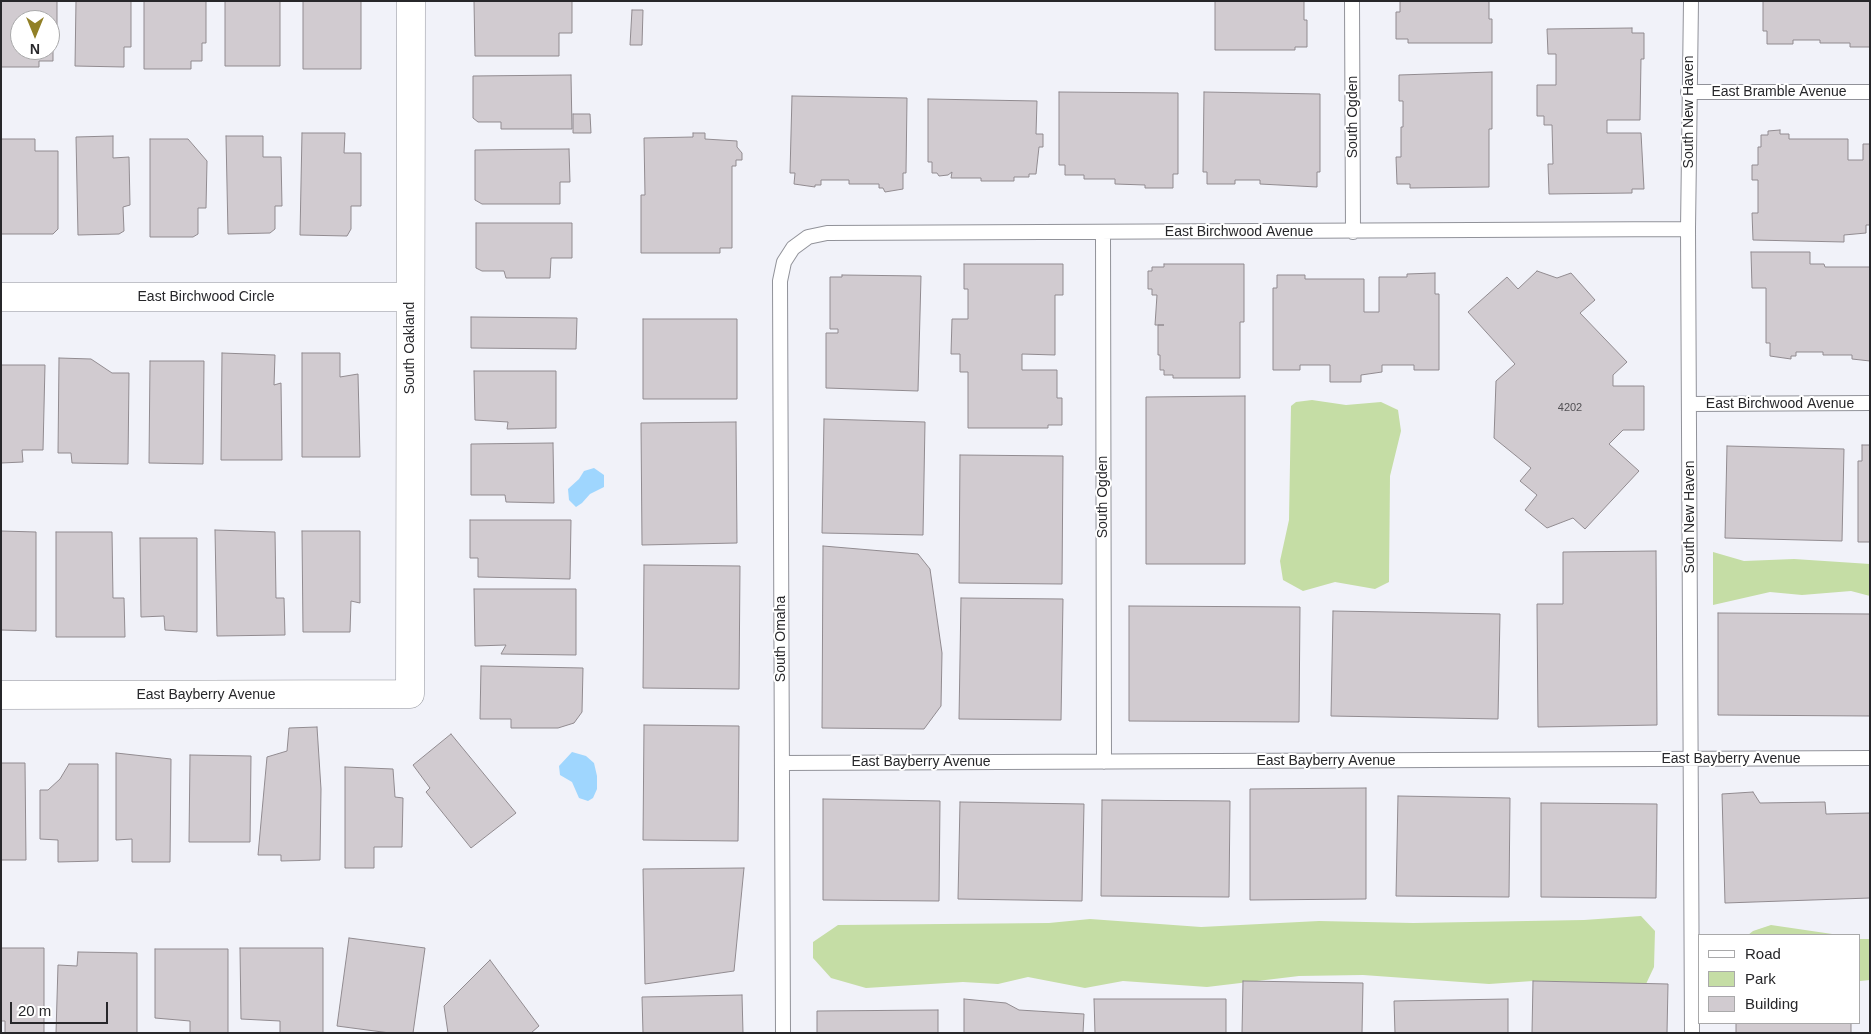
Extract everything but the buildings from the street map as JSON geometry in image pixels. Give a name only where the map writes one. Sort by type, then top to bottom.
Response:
[{"type":"street","name":"South Oakland","points":[[410,694],[411,1]]},
{"type":"street","name":"East Birchwood Circle","points":[[1,297],[410,297]]},
{"type":"street","name":"East Bayberry Avenue","points":[[1,695],[410,694]]},
{"type":"lane","name":"South Ogden","points":[[1352,1],[1353,232]]},
{"type":"lane","name":"South New Haven","points":[[1691,1],[1688,92],[1688,229],[1692,1033]]},
{"type":"lane","name":"East Bramble Avenue","points":[[1688,92],[1870,92]]},
{"type":"lane","name":"East Birchwood Avenue","points":[[793,248],[808,237],[827,233],[1688,229]]},
{"type":"lane","name":"South Ogden","points":[[1103,232],[1104,762]]},
{"type":"lane","name":"South Omaha","points":[[784,1033],[780,281],[784,262],[793,248]]},
{"type":"lane","name":"East Birchwood Avenue","points":[[1689,404],[1870,403]]},
{"type":"lane","name":"East Bayberry Avenue","points":[[782,763],[1870,758]]},
{"type":"green space","points":[[1312,400],[1346,405],[1381,402],[1398,410],[1401,431],[1390,476],[1389,582],[1375,589],[1335,582],[1303,591],[1283,580],[1280,561],[1289,520],[1291,406],[1296,402]]},
{"type":"green space","points":[[1713,552],[1744,561],[1794,559],[1870,564],[1870,596],[1851,591],[1802,595],[1770,592],[1713,605]]},
{"type":"green space","points":[[1641,916],[1655,931],[1654,967],[1646,984],[1533,981],[1489,984],[1363,975],[1299,976],[1207,987],[1123,981],[1085,988],[1028,977],[998,984],[963,982],[866,988],[831,978],[813,958],[813,942],[838,925],[1049,923],[1090,919],[1201,927],[1319,921],[1413,923],[1584,920]]},
{"type":"green space","points":[[1771,925],[1832,934],[1749,934]]},
{"type":"green space","points":[[1861,939],[1870,939],[1870,980],[1861,981]]},
{"type":"water","points":[[594,468],[604,475],[604,487],[590,494],[576,507],[569,500],[568,489],[579,479],[584,471]]},
{"type":"water","points":[[572,752],[586,756],[594,763],[597,789],[593,798],[588,801],[579,798],[572,782],[560,775],[559,766]]}]
